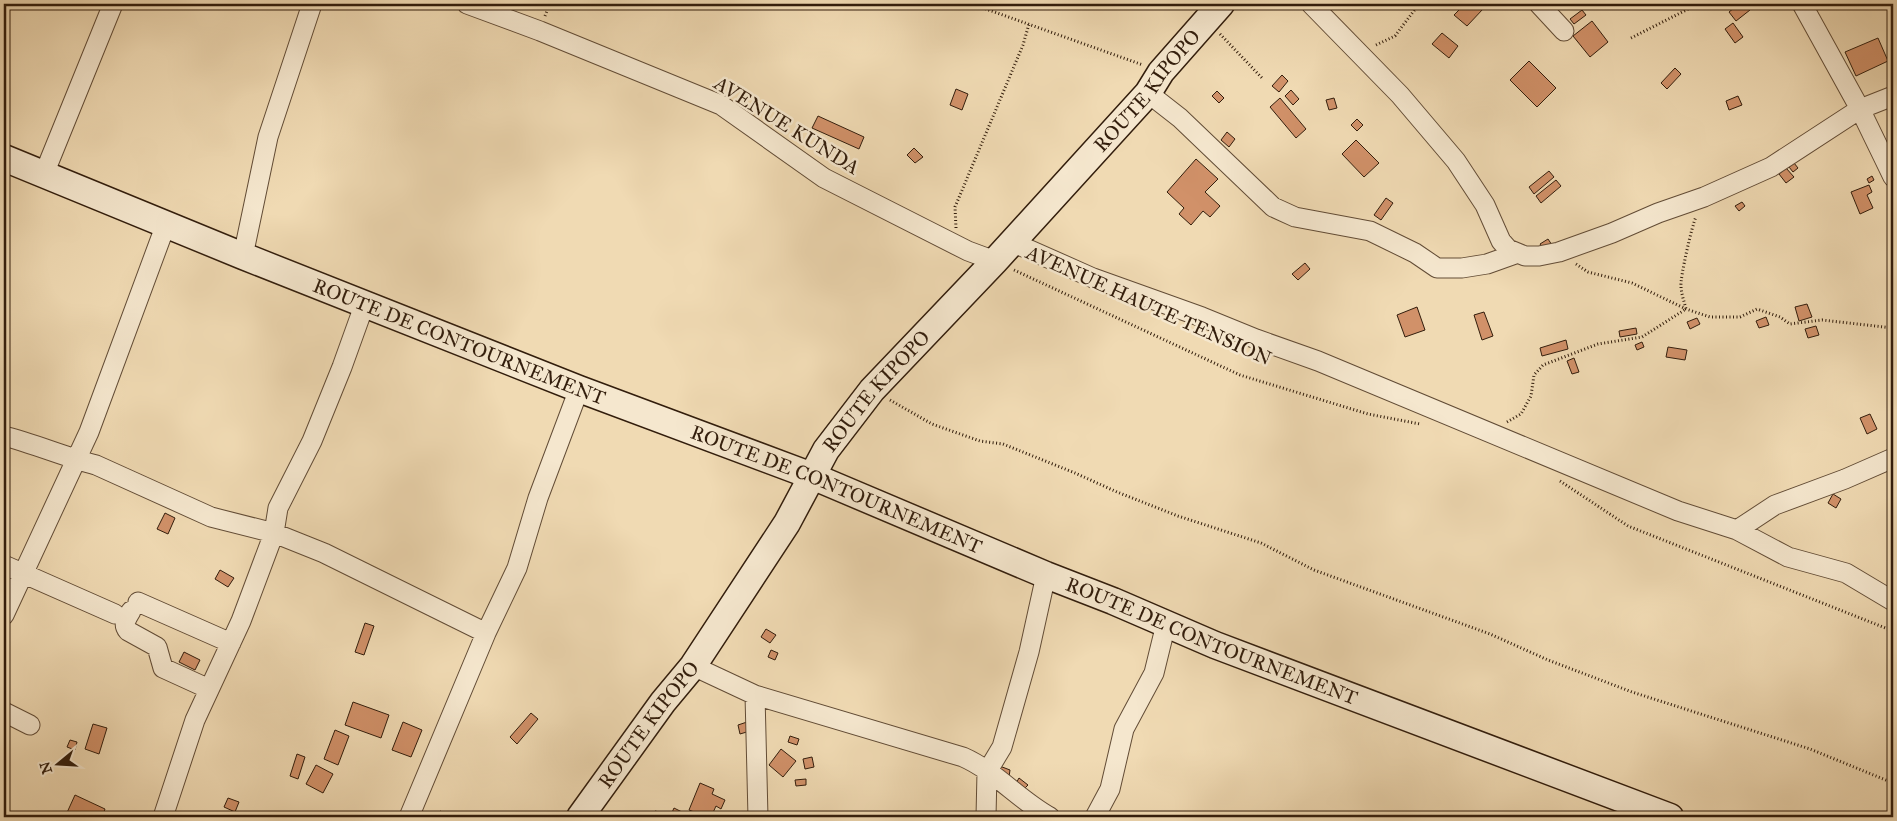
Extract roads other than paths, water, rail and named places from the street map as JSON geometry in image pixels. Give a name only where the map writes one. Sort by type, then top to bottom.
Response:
[{"type":"street","points":[[44,174],[113,4]]},
{"type":"street","points":[[243,256],[268,137],[312,4]]},
{"type":"street","name":"AVENUE KUNDA","points":[[467,4],[540,31],[721,105],[824,178],[968,251],[995,261]]},
{"type":"street","points":[[1311,4],[1400,95],[1456,161],[1484,205],[1501,242],[1515,254],[1525,256],[1539,256],[1559,252],[1612,233],[1658,212],[1704,197],[1771,167],[1860,109],[1893,96]]},
{"type":"street","points":[[1540,4],[1564,31]]},
{"type":"street","points":[[1802,4],[1860,109],[1893,177]]},
{"type":"street","name":"ROUTE KIPOPO","points":[[580,817],[663,702],[693,666],[787,523],[826,450],[872,390],[995,261],[1155,82],[1214,12]]},
{"type":"street","points":[[1155,82],[1180,118],[1273,207],[1295,217],[1370,231],[1415,253],[1437,268],[1462,268],[1487,264],[1515,254]]},
{"type":"street","name":"ROUTE DE CONTOURNEMENT","points":[[4,158],[243,256],[579,389],[812,476],[1215,645],[1670,817]]},
{"type":"street","points":[[4,615],[89,432],[166,224]]},
{"type":"street","points":[[1012,242],[1093,278],[1318,361],[1678,510],[1737,530],[1788,557],[1846,573],[1893,600]]},
{"type":"street","points":[[164,817],[190,734],[231,643],[274,533],[278,508],[312,441],[365,303]]},
{"type":"street","points":[[409,817],[486,633],[517,568],[538,498],[579,389]]},
{"type":"street","points":[[4,436],[36,445],[76,460],[96,464],[211,517],[274,533],[324,553],[486,633]]},
{"type":"street","points":[[1737,530],[1775,505],[1845,479],[1893,458]]},
{"type":"street","points":[[4,565],[23,574],[231,643]]},
{"type":"street","points":[[986,817],[987,772],[1002,747],[1028,652],[1046,575]]},
{"type":"street","points":[[128,609],[125,628],[157,647],[163,668],[209,690]]},
{"type":"street","points":[[1095,817],[1110,788],[1124,729],[1154,673],[1166,624]]},
{"type":"street","points":[[693,666],[755,695],[963,757],[987,772],[1031,806],[1050,817]]},
{"type":"street","points":[[755,695],[758,817]]},
{"type":"street","points":[[4,712],[30,725]]}]
